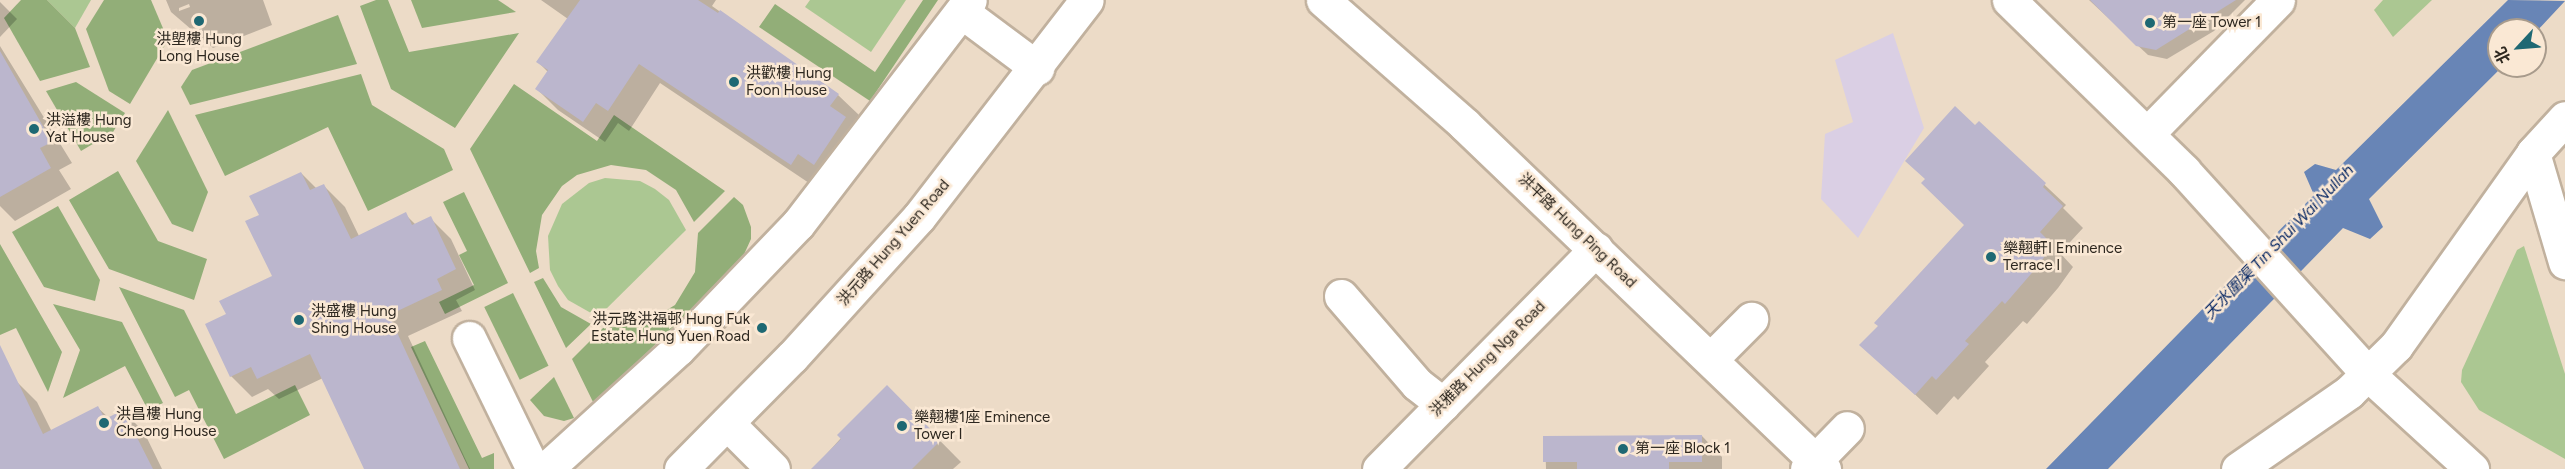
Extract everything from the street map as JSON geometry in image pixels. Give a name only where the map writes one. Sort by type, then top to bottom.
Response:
[{"type":"street","name":"洪元路 Hung Yuen Road","points":[[681,469],[728,423],[911,226],[1037,68],[1087,0]]},
{"type":"street","name":"洪平路 Hung Ping Road","points":[[1323,0],[1392,58],[1596,249],[1711,359],[1816,466]]},
{"type":"street","points":[[2009,0],[2184,171],[2316,321],[2368,374],[2472,469]]},
{"type":"street","points":[[2147,134],[2278,0]]},
{"type":"street","points":[[546,469],[678,349],[798,224],[966,6],[1037,68]]},
{"type":"street","points":[[2238,469],[2349,392],[2409,332],[2533,153],[2565,118]]},
{"type":"street","points":[[2533,153],[2565,262]]},
{"type":"street","name":"洪雅路 Hung Nga Road","points":[[1379,469],[1596,249]]},
{"type":"street","points":[[1341,296],[1417,384],[1443,404]]},
{"type":"street","points":[[1711,359],[1750,319]]},
{"type":"street","points":[[469,338],[533,469]]},
{"type":"street","points":[[728,423],[773,469]]},
{"type":"street","points":[[1816,466],[1847,428]]},
{"type":"shaded area","points":[[1893,33],[1924,128],[1858,238],[1821,199],[1825,134],[1853,122],[1835,60]]},
{"type":"green space","points":[[21,0],[47,0],[75,28],[90,67],[40,81],[4,18]]},
{"type":"green space","points":[[47,0],[91,0],[75,28]]},
{"type":"green space","points":[[104,0],[151,0],[168,40],[130,104],[109,91],[86,29]]},
{"type":"green space","points":[[376,0],[388,0],[409,52],[519,33],[455,128],[391,89],[360,6]]},
{"type":"green space","points":[[411,0],[498,0],[516,12],[422,28]]},
{"type":"green space","points":[[810,0],[906,0],[871,52],[805,7]]},
{"type":"green space","points":[[923,0],[938,0],[870,101],[759,27],[775,4],[875,72]]},
{"type":"green space","points":[[2383,0],[2432,0],[2393,37],[2374,10]]},
{"type":"green space","points":[[338,15],[357,64],[190,105],[181,87],[192,70]]},
{"type":"green space","points":[[361,74],[372,105],[444,149],[453,170],[368,211],[328,127],[225,176],[195,115]]},
{"type":"green space","points":[[76,82],[125,113],[113,132],[81,151],[46,91]]},
{"type":"green space","points":[[514,84],[597,141],[614,115],[725,191],[694,222],[676,190],[646,170],[611,165],[577,175],[562,186],[542,215],[536,251],[539,268],[530,273],[470,149]]},
{"type":"green space","points":[[168,110],[208,192],[193,232],[172,224],[136,161]]},
{"type":"green space","points":[[118,171],[158,241],[207,259],[194,300],[109,269],[69,200]]},
{"type":"green space","points":[[605,178],[640,181],[655,189],[669,200],[686,230],[598,317],[568,300],[558,286],[550,270],[548,236],[562,204],[589,183]]},
{"type":"green space","points":[[464,192],[508,283],[445,314],[439,302],[474,285],[459,255],[467,251],[443,202]]},
{"type":"green space","points":[[734,197],[743,205],[751,227],[751,239],[741,261],[594,404],[572,359],[603,328],[642,325],[675,305],[695,272],[698,233]]},
{"type":"green space","points":[[58,206],[100,280],[95,301],[44,287],[12,232]]},
{"type":"green space","points":[[0,244],[62,352],[48,392],[16,328],[0,335]]},
{"type":"green space","points":[[2524,246],[2565,374],[2565,459],[2479,410],[2461,382],[2462,370],[2517,250]]},
{"type":"green space","points":[[543,278],[561,307],[591,324],[566,348],[534,282]]},
{"type":"green space","points":[[119,287],[184,310],[236,414],[295,385],[310,415],[224,459],[189,390],[175,397]]},
{"type":"green space","points":[[513,293],[549,366],[520,380],[484,307]]},
{"type":"green space","points":[[53,304],[122,322],[163,403],[148,410],[125,366],[63,398],[80,350]]},
{"type":"green space","points":[[425,341],[482,458],[494,453],[494,469],[469,469],[411,347]]},
{"type":"green space","points":[[554,377],[574,418],[564,421],[544,416],[530,400]]},
{"type":"water","points":[[2508,0],[2565,1],[2547,20],[2547,18],[2490,18]]},
{"type":"water","name":"天水圍渠 Tin Shui Wai Nullah","points":[[2487,21],[2487,78],[2491,78],[2369,199],[2383,227],[2370,239],[2343,228],[2108,469],[2046,469],[2314,195],[2304,172],[2315,164],[2336,170]]},
{"type":"building","name":"洪歡樓 Hung Foon House","points":[[580,0],[698,0],[718,13],[720,10],[839,94],[830,106],[846,117],[814,165],[798,154],[791,165],[639,64],[608,111],[596,103],[583,122],[535,89],[548,70],[536,62]]},
{"type":"building","name":"第一座 Tower 1","points":[[2090,0],[2236,0],[2156,50],[2136,46]]},
{"type":"building","name":"洪溢樓 Hung Yat House","points":[[0,51],[52,142],[40,148],[51,168],[0,197]]},
{"type":"building","name":"樂翹軒I Eminence Terrace I","points":[[1955,106],[1975,125],[1979,121],[2046,183],[2043,187],[2063,206],[2040,232],[2053,245],[2037,267],[2005,304],[2002,301],[1965,341],[1969,344],[1936,380],[1932,376],[1915,395],[1859,345],[1878,326],[1874,323],[1964,225],[1921,183],[1925,179],[1905,161]]},
{"type":"building","name":"洪盛樓 Hung Shing House","points":[[301,172],[310,190],[324,184],[351,239],[406,212],[412,225],[431,216],[456,269],[437,279],[442,290],[389,315],[460,469],[364,469],[310,354],[257,379],[251,367],[230,377],[205,324],[226,314],[219,301],[272,276],[245,221],[259,215],[249,196]]},
{"type":"building","name":"洪昌樓 Hung Cheong House","points":[[0,345],[43,434],[98,406],[105,419],[123,410],[153,469],[0,469]]},
{"type":"building","name":"樂翹樓1座 Eminence Tower I","points":[[887,385],[941,440],[912,469],[811,469],[841,439],[837,435]]},
{"type":"building","name":"第一座 Block 1","points":[[1702,435],[1702,462],[1669,462],[1669,469],[1577,469],[1577,462],[1543,462],[1543,436]]},
{"type":"place","name":"洪塱樓 Hung Long House","points":[[199,21]]},
{"type":"place","name":"第一座 Tower 1","points":[[2150,23]]},
{"type":"place","name":"洪歡樓 Hung Foon House","points":[[734,82]]},
{"type":"place","name":"洪溢樓 Hung Yat House","points":[[34,129]]},
{"type":"place","name":"樂翹軒I Eminence Terrace I","points":[[1991,257]]},
{"type":"place","name":"洪盛樓 Hung Shing House","points":[[299,320]]},
{"type":"place","name":"洪元路洪福邨 Hung Fuk Estate Hung Yuen Road","points":[[762,328]]},
{"type":"place","name":"洪昌樓 Hung Cheong House","points":[[104,423]]},
{"type":"place","name":"樂翹樓1座 Eminence Tower I","points":[[902,426]]},
{"type":"place","name":"第一座 Block 1","points":[[1623,449]]}]
